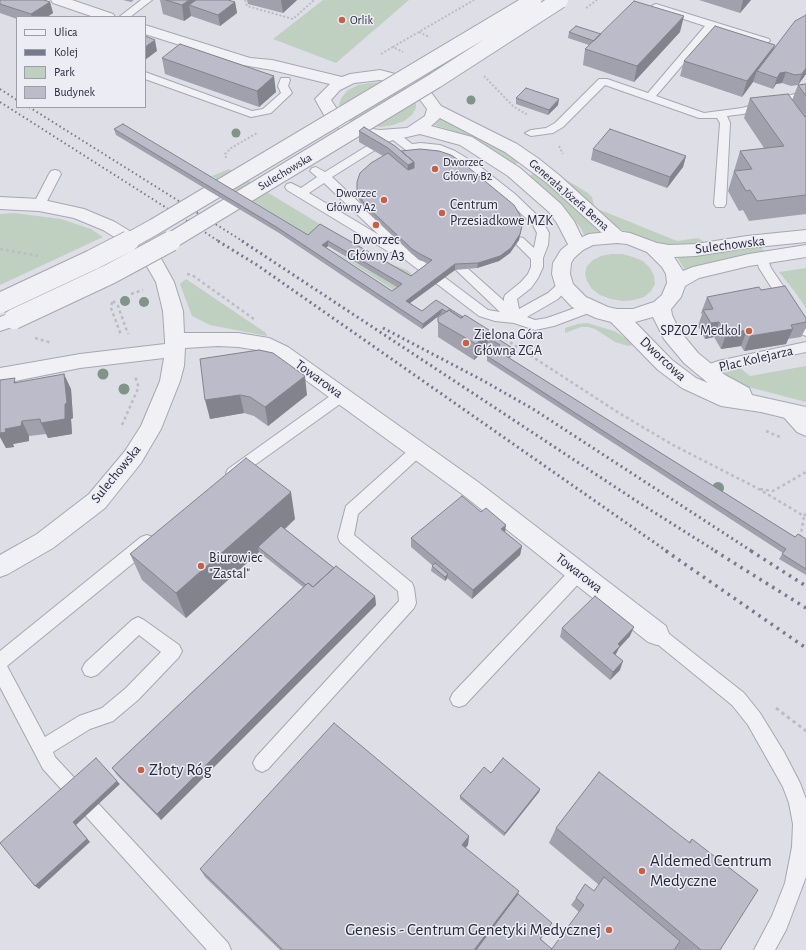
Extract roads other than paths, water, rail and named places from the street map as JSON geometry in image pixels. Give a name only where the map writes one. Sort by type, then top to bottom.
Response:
[{"type":"street","points":[[58,0],[98,16]]},
{"type":"street","name":"Sulechowska","points":[[0,303],[92,260],[154,227],[534,0]]},
{"type":"street","name":"Sulechowska","points":[[7,321],[103,277],[177,237],[436,80],[560,0]]},
{"type":"street","points":[[146,29],[248,62],[272,65],[342,82]]},
{"type":"street","points":[[248,62],[266,73],[313,93],[330,112],[346,126],[360,132],[380,135],[394,135],[418,129],[432,118],[435,109],[424,94],[412,85],[398,79],[380,75],[363,76],[342,82],[335,87],[313,93]]},
{"type":"street","name":"Generała Józefa Bema","points":[[435,109],[512,148],[553,179],[617,237]]},
{"type":"street","name":"Generała Józefa Bema","points":[[418,129],[435,132],[466,141],[514,172],[555,208],[565,221],[577,246]]},
{"type":"street","name":"Sulechowska","points":[[0,203],[39,205],[94,218],[124,234],[143,249],[159,270],[170,297],[173,311],[174,345],[174,366],[170,381],[150,429],[133,457],[97,501],[45,541],[0,567]]},
{"type":"street","name":"Sulechowska","points":[[653,248],[669,251],[696,250],[747,242],[806,236]]},
{"type":"street","points":[[617,237],[630,239],[653,248],[670,264],[675,274],[676,284],[674,292],[669,300],[661,307],[633,316],[618,316],[589,308],[574,298],[564,286],[560,274],[562,263],[567,254],[588,240],[617,237]]},
{"type":"street","name":"Sulechowska","points":[[676,284],[693,273],[762,258],[806,251]]},
{"type":"street","name":"Dworcowa","points":[[661,307],[662,315],[671,334],[691,358],[718,380],[761,404]]},
{"type":"street","name":"Dworcowa","points":[[618,316],[665,365],[689,383],[721,398],[761,404],[806,415]]},
{"type":"street","name":"Towarowa","points":[[0,376],[174,345],[218,339],[269,345],[342,395],[470,488],[657,634]]},
{"type":"lane","points":[[125,16],[148,0]]},
{"type":"lane","points":[[656,7],[765,41]]},
{"type":"lane","points":[[650,97],[712,24]]},
{"type":"lane","points":[[146,75],[251,114],[267,111],[287,93],[283,86],[284,80]]},
{"type":"lane","points":[[531,133],[550,131],[559,125],[603,81],[703,116],[721,115],[743,111],[806,94]]},
{"type":"lane","points":[[720,204],[725,122],[721,115]]},
{"type":"lane","points":[[411,258],[372,237],[296,190],[321,174],[394,135],[410,148],[421,146],[440,148],[451,153],[474,168],[511,197],[538,224],[543,233],[542,245],[537,258],[537,268],[534,275],[526,285],[510,298],[515,318]]},
{"type":"lane","points":[[39,205],[55,174]]},
{"type":"lane","points":[[321,174],[411,258],[484,313],[495,316],[515,318],[535,325],[550,323],[589,308]]},
{"type":"lane","points":[[518,241],[537,258]]},
{"type":"lane","name":"Plac Kolejarza","points":[[762,258],[765,268],[806,331]]},
{"type":"lane","points":[[462,270],[515,318]]},
{"type":"lane","points":[[515,318],[553,296],[564,286]]},
{"type":"lane","name":"Plac Kolejarza","points":[[707,371],[718,366],[806,347]]},
{"type":"lane","points":[[223,480],[342,395]]},
{"type":"lane","points":[[786,410],[802,428],[806,430]]},
{"type":"lane","points":[[262,763],[408,603],[406,588],[346,537],[351,511],[418,450]]},
{"type":"lane","points":[[0,661],[158,533]]},
{"type":"lane","points":[[459,699],[578,573]]},
{"type":"lane","points":[[41,749],[85,722],[107,715],[132,694],[173,651],[138,625],[91,669]]},
{"type":"lane","name":"Towarowa","points":[[657,634],[738,699],[754,719],[778,758],[791,783],[798,803],[802,824],[802,847],[795,883],[779,923],[764,950]]},
{"type":"lane","points":[[0,670],[49,764],[221,950]]},
{"type":"railway","points":[[0,89],[16,99]]},
{"type":"railway","points":[[0,102],[220,242]]},
{"type":"railway","points":[[31,108],[244,242]]},
{"type":"railway","points":[[218,241],[257,265],[668,552]]},
{"type":"railway","points":[[242,241],[641,504],[717,552]]},
{"type":"railway","points":[[383,328],[482,380],[533,409],[753,552]]},
{"type":"railway","points":[[666,551],[806,648]]},
{"type":"railway","points":[[715,551],[806,608]]},
{"type":"railway","points":[[751,551],[806,586]]},
{"type":"place","name":"Orlik","points":[[342,20]]},
{"type":"place","name":"Dworzec Główny B2","points":[[435,169]]},
{"type":"place","name":"Dworzec Główny A2","points":[[384,200]]},
{"type":"place","name":"Centrum Przesiadkowe MZK","points":[[442,213]]},
{"type":"place","name":"Dworzec Główny A3","points":[[376,225]]},
{"type":"place","name":"SPZOZ Medkol","points":[[749,331]]},
{"type":"place","name":"Zielona Góra Główna ZGA","points":[[466,343]]},
{"type":"place","name":"Biurowiec \"Zastal\"","points":[[201,566]]},
{"type":"place","name":"Złoty Róg","points":[[141,770]]},
{"type":"place","name":"Aldemed Centrum Medyczne","points":[[642,871]]},
{"type":"place","name":"Genesis - Centrum Genetyki Medycznej","points":[[609,930]]}]
